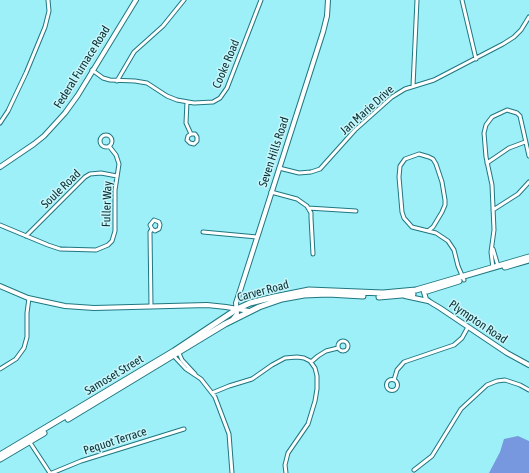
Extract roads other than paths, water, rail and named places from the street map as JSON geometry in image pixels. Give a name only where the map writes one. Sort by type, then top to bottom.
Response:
[{"type":"highway","name":"Carver Road","points":[[233,319],[275,301],[304,295],[328,294],[387,297],[404,296],[529,256]]},
{"type":"highway","name":"Carver Road","points":[[463,278],[529,260]]},
{"type":"highway","name":"Carver Road","points":[[237,309],[259,300],[305,291],[324,290],[383,293],[424,290]]},
{"type":"highway","name":"Samoset Street","points":[[0,455],[29,440],[172,355],[237,309]]},
{"type":"highway","name":"Samoset Street","points":[[178,351],[233,319]]},
{"type":"highway","name":"Samoset Street","points":[[0,460],[29,440]]},
{"type":"street","points":[[0,123],[14,98],[49,16],[48,0]]},
{"type":"street","points":[[117,81],[134,52],[163,26],[184,0]]},
{"type":"street","name":"Cooke Road","points":[[92,70],[103,78],[117,81],[143,82],[168,96],[187,102],[211,103],[218,100],[227,88],[261,0]]},
{"type":"street","name":"Seven Hills Road","points":[[233,319],[237,309],[236,303],[323,32],[327,16],[328,0]]},
{"type":"street","points":[[413,86],[417,0]]},
{"type":"street","points":[[462,0],[476,58]]},
{"type":"street","name":"Federal Furnace Road","points":[[0,167],[34,144],[55,125],[78,95],[133,1]]},
{"type":"street","name":"Jan Marie Drive","points":[[280,168],[299,173],[311,172],[320,169],[355,130],[392,97],[405,89],[434,80],[514,37],[525,26],[529,17]]},
{"type":"street","points":[[187,102],[185,120],[190,134]]},
{"type":"street","points":[[496,267],[492,247],[494,230],[492,185],[487,163],[484,129],[489,121],[498,113],[507,110],[517,112],[520,116],[529,156]]},
{"type":"street","points":[[487,163],[508,148],[525,142]]},
{"type":"street","name":"Fuller Way","points":[[0,225],[60,249],[96,250],[105,247],[110,243],[114,235],[118,160],[109,146]]},
{"type":"street","points":[[428,231],[433,227],[442,212],[445,205],[444,195],[440,175],[433,160],[419,154],[406,159],[400,166],[399,176],[402,212],[404,218],[412,227],[428,231],[436,233],[448,240],[454,250],[463,278]]},
{"type":"street","name":"Soule Road","points":[[26,236],[85,177],[90,174],[101,173],[117,176]]},
{"type":"street","points":[[493,210],[518,194],[529,182]]},
{"type":"street","points":[[272,192],[297,199],[306,204],[312,218],[313,254]]},
{"type":"street","points":[[493,200],[500,205]]},
{"type":"street","points":[[308,208],[356,211]]},
{"type":"street","points":[[151,306],[150,232],[152,229]]},
{"type":"street","points":[[203,232],[257,237]]},
{"type":"street","name":"Carver Road","points":[[0,286],[29,298],[57,305],[78,307],[207,305],[237,309]]},
{"type":"street","name":"Plympton Road","points":[[424,290],[426,299],[430,302],[507,353],[529,365]]},
{"type":"street","points":[[404,296],[430,302]]},
{"type":"street","points":[[0,369],[16,359],[24,348],[27,337],[27,313],[29,298]]},
{"type":"street","points":[[237,309],[249,311]]},
{"type":"street","points":[[394,380],[397,370],[404,362],[454,345],[462,338],[468,327]]},
{"type":"street","points":[[311,362],[326,351],[338,348]]},
{"type":"street","points":[[178,351],[182,360],[197,376]]},
{"type":"street","points":[[172,355],[186,369],[201,379],[218,403],[228,430],[231,447],[232,473]]},
{"type":"street","points":[[212,393],[252,379],[272,364],[285,358],[300,357],[311,362],[315,368],[316,376],[317,389],[315,401],[308,424],[288,453],[285,465],[286,473]]},
{"type":"street","points":[[414,470],[432,456],[461,409],[488,385],[497,381],[505,380],[529,390]]},
{"type":"street","name":"Pequot Terrace","points":[[51,473],[81,461],[184,429]]},
{"type":"street","points":[[29,440],[51,473]]},
{"type":"water","points":[[518,436],[529,441],[529,473],[489,473],[500,452],[504,439]]}]
